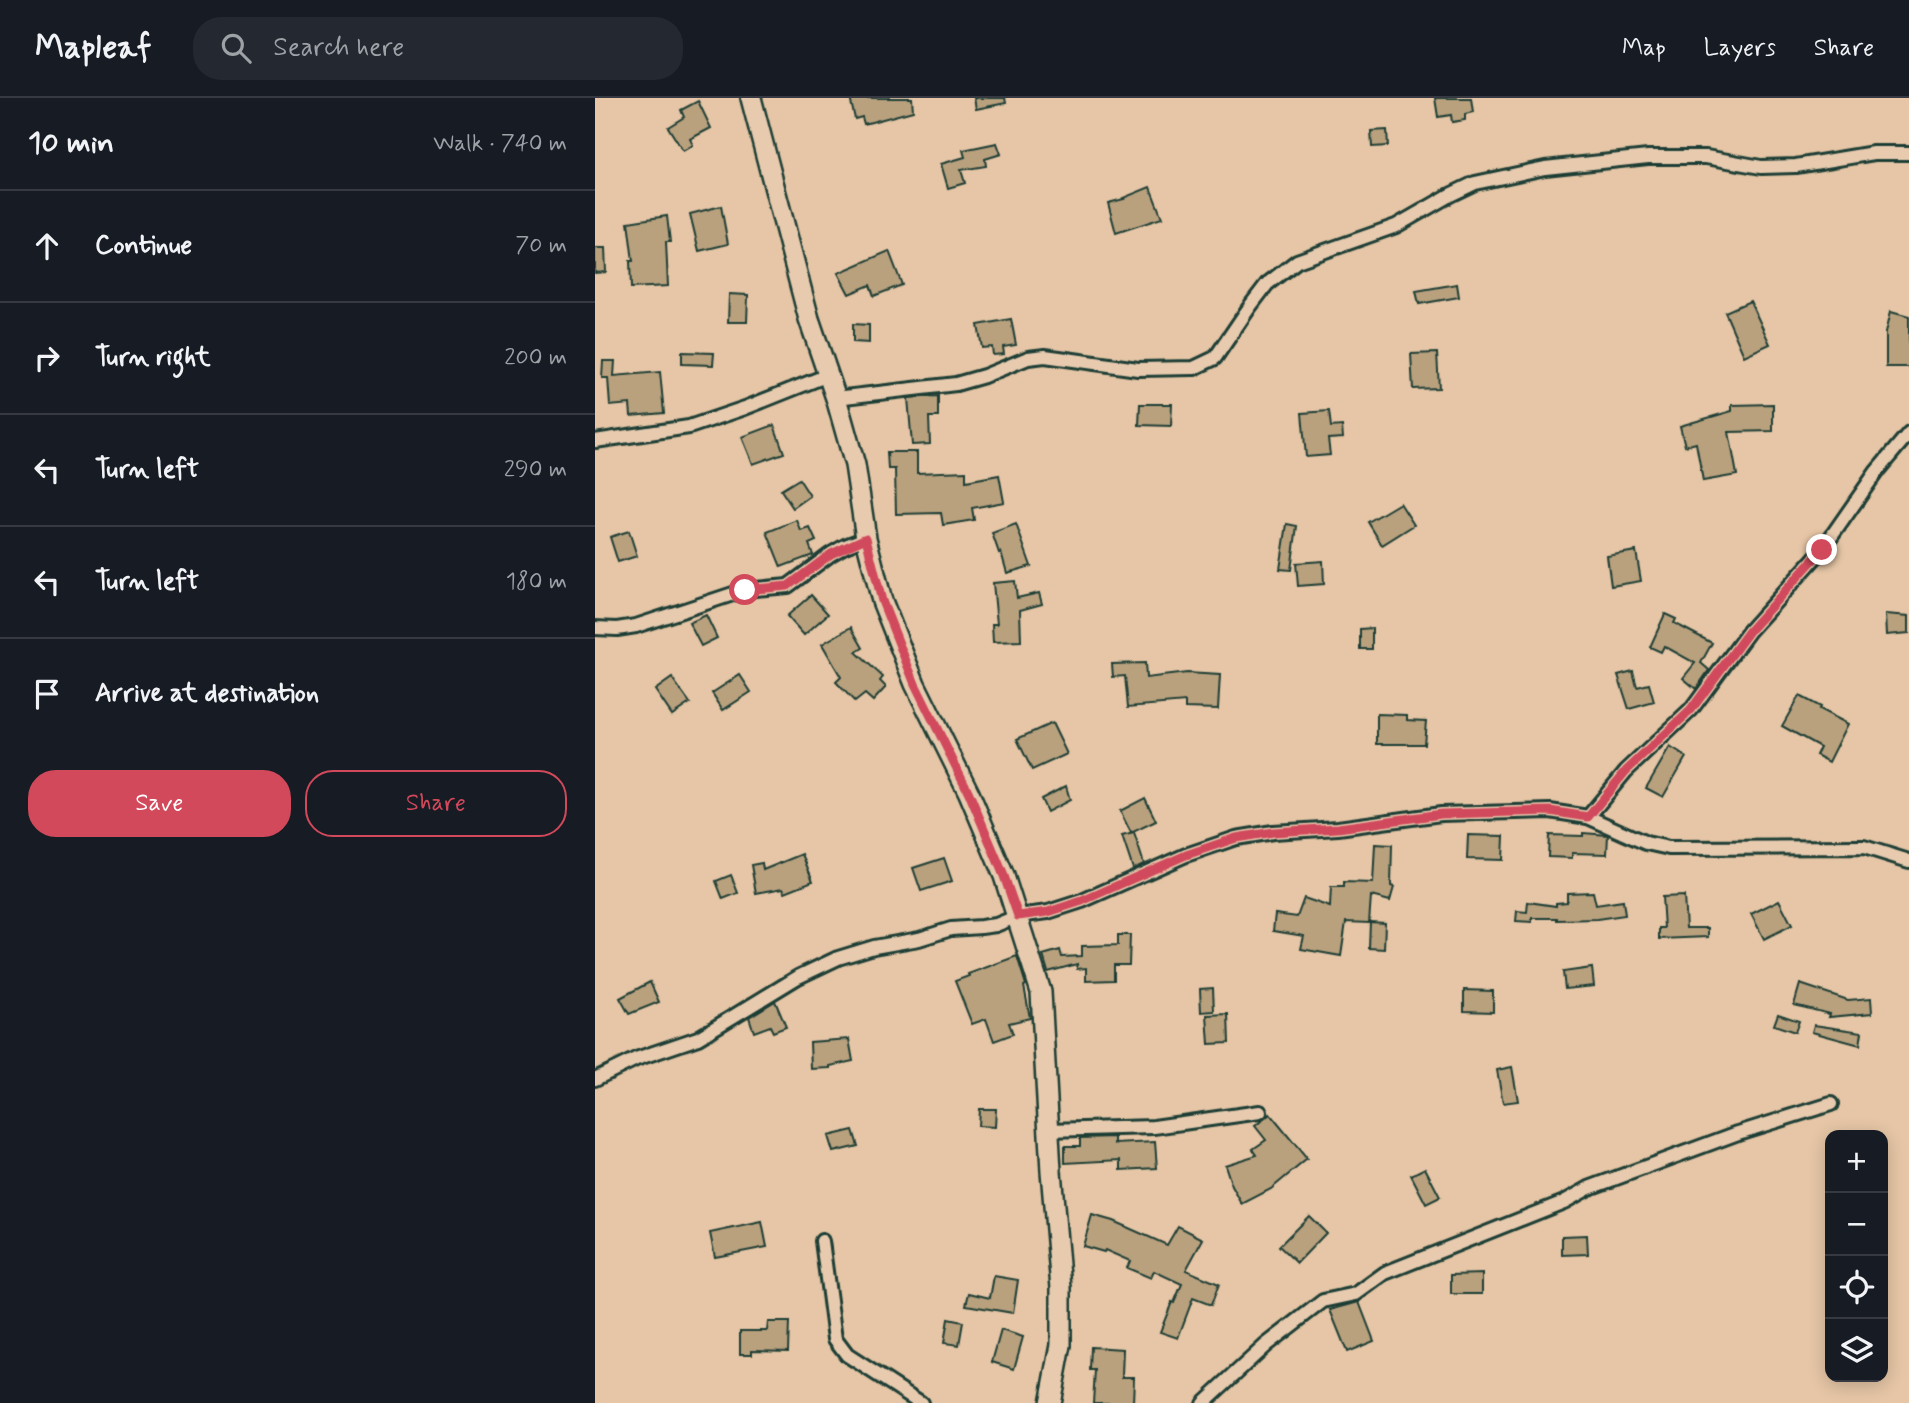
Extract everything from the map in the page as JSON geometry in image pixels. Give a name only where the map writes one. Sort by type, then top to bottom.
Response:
[{"type":"street","points":[[751,98],[809,318],[855,465],[866,538],[882,601],[915,684],[969,793],[1004,876],[1041,992],[1048,1130],[1061,1288],[1061,1345],[1050,1403]]},
{"type":"street","points":[[836,398],[956,384],[1028,358],[1045,356],[1138,369],[1194,368],[1215,358],[1267,284],[1297,261],[1396,226],[1475,183],[1545,168],[1648,157],[1706,157],[1761,167],[1796,166],[1874,153],[1909,153]]},
{"type":"street","points":[[595,441],[691,426],[769,400],[828,375]]},
{"type":"street","points":[[1588,817],[1626,771],[1691,710],[1749,631],[1822,550],[1877,471],[1909,433]]},
{"type":"street","points":[[595,628],[636,626],[745,590],[788,586],[831,554],[866,538]]},
{"type":"street","points":[[595,1079],[636,1059],[698,1038],[798,977],[838,958],[951,929],[996,925],[1018,916],[1048,912],[1082,901],[1186,855],[1236,838],[1441,814],[1550,811],[1588,817],[1646,843],[1669,848],[1757,849],[1833,845],[1864,847],[1909,861]]},
{"type":"street","points":[[1203,1403],[1266,1345],[1323,1301],[1356,1294],[1385,1273],[1564,1202],[1589,1188],[1738,1133],[1831,1104]]},
{"type":"street","points":[[1048,1130],[1154,1127],[1260,1112]]},
{"type":"street","points":[[823,1241],[832,1325],[838,1345],[847,1355],[921,1403]]},
{"type":"building","points":[[850,98],[912,98],[913,111],[864,124],[862,117],[855,119]]},
{"type":"building","points":[[974,98],[1005,98],[1006,103],[976,109]]},
{"type":"building","points":[[1435,98],[1471,98],[1473,112],[1465,114],[1465,120],[1452,122],[1451,115],[1438,117]]},
{"type":"building","points":[[698,101],[711,128],[690,139],[693,145],[683,151],[668,127],[684,117],[681,110]]},
{"type":"building","points":[[1387,130],[1388,146],[1372,147],[1371,131]]},
{"type":"building","points":[[997,143],[1001,154],[985,159],[986,166],[961,170],[965,183],[948,188],[941,164],[965,157],[963,150]]},
{"type":"building","points":[[1150,187],[1162,218],[1116,233],[1108,203]]},
{"type":"building","points":[[721,206],[728,244],[699,251],[690,214]]},
{"type":"building","points":[[667,216],[670,242],[666,242],[668,286],[631,288],[630,261],[633,261],[628,222]]},
{"type":"building","points":[[595,248],[605,248],[606,272],[595,273]]},
{"type":"building","points":[[889,251],[902,285],[874,296],[870,285],[849,294],[838,273]]},
{"type":"building","points":[[1457,284],[1459,297],[1419,304],[1416,291]]},
{"type":"building","points":[[729,294],[748,295],[747,322],[728,322]]},
{"type":"building","points":[[1750,301],[1770,344],[1744,356],[1725,312]]},
{"type":"building","points":[[1891,311],[1909,316],[1909,367],[1886,367],[1886,332]]},
{"type":"building","points":[[1011,319],[1016,345],[1003,347],[1004,354],[993,355],[992,347],[982,348],[978,325]]},
{"type":"building","points":[[853,324],[869,325],[869,343],[853,342]]},
{"type":"building","points":[[682,352],[714,353],[713,365],[682,364]]},
{"type":"building","points":[[1437,353],[1439,388],[1413,389],[1411,354]]},
{"type":"building","points":[[603,361],[615,361],[614,376],[660,372],[664,413],[631,416],[630,404],[610,406],[608,378],[602,378]]},
{"type":"building","points":[[938,396],[938,417],[929,417],[930,444],[912,445],[908,398]]},
{"type":"building","points":[[1140,404],[1172,404],[1171,426],[1139,425]]},
{"type":"building","points":[[1773,404],[1773,431],[1729,432],[1737,475],[1703,481],[1696,443],[1685,446],[1680,426],[1732,411],[1732,405]]},
{"type":"building","points":[[1329,411],[1331,427],[1342,426],[1343,438],[1328,439],[1330,455],[1306,457],[1302,413]]},
{"type":"building","points":[[774,425],[784,453],[753,464],[742,437]]},
{"type":"building","points":[[887,452],[917,452],[917,473],[966,471],[966,481],[999,475],[1004,502],[972,508],[974,520],[943,525],[941,513],[896,514],[895,469],[888,469]]},
{"type":"building","points":[[799,479],[810,496],[793,508],[781,490]]},
{"type":"building","points":[[1400,503],[1414,525],[1382,545],[1368,522]]},
{"type":"building","points":[[797,520],[801,531],[810,528],[816,541],[809,544],[813,555],[781,567],[767,532]]},
{"type":"building","points":[[1016,524],[1031,566],[1007,573],[992,533]]},
{"type":"building","points":[[1287,524],[1297,526],[1291,570],[1280,569]]},
{"type":"building","points":[[629,531],[637,556],[618,562],[610,537]]},
{"type":"building","points":[[1636,551],[1641,581],[1611,586],[1607,556]]},
{"type":"building","points":[[1323,561],[1324,584],[1298,586],[1296,563]]},
{"type":"building","points":[[1015,581],[1017,598],[1039,593],[1042,604],[1020,610],[1021,641],[993,642],[992,624],[997,624],[993,583]]},
{"type":"building","points":[[811,595],[828,614],[804,635],[787,616]]},
{"type":"building","points":[[1665,614],[1676,619],[1674,623],[1712,643],[1701,663],[1709,670],[1696,689],[1683,678],[1695,663],[1664,646],[1661,652],[1650,647]]},
{"type":"building","points":[[1886,614],[1909,616],[1909,633],[1887,635]]},
{"type":"building","points":[[706,615],[717,638],[701,646],[689,623]]},
{"type":"building","points":[[851,627],[863,648],[856,652],[883,677],[880,681],[886,687],[873,701],[865,694],[855,702],[836,682],[841,677],[822,644]]},
{"type":"building","points":[[1372,628],[1372,649],[1360,649],[1360,629]]},
{"type":"building","points":[[1145,663],[1146,678],[1187,673],[1220,675],[1218,709],[1185,708],[1185,702],[1128,707],[1125,676],[1113,677],[1112,664]]},
{"type":"building","points":[[1633,671],[1637,687],[1649,684],[1654,702],[1629,709],[1618,675]]},
{"type":"building","points":[[740,675],[751,692],[723,710],[712,693]]},
{"type":"building","points":[[672,678],[690,703],[672,715],[655,690]]},
{"type":"building","points":[[1799,696],[1848,724],[1829,762],[1816,755],[1820,747],[1782,726]]},
{"type":"building","points":[[1377,714],[1407,715],[1407,720],[1426,721],[1424,744],[1377,744]]},
{"type":"building","points":[[1052,723],[1067,754],[1032,770],[1017,739]]},
{"type":"building","points":[[1670,747],[1686,757],[1663,797],[1646,788]]},
{"type":"building","points":[[1066,786],[1070,800],[1047,812],[1041,799]]},
{"type":"building","points":[[1145,798],[1156,821],[1131,833],[1120,811]]},
{"type":"building","points":[[1134,833],[1144,864],[1133,869],[1122,836]]},
{"type":"building","points":[[1583,833],[1608,835],[1607,854],[1572,853],[1572,858],[1548,857],[1549,835],[1583,836]]},
{"type":"building","points":[[1468,835],[1504,836],[1503,860],[1467,859]]},
{"type":"building","points":[[1375,844],[1392,845],[1391,886],[1394,887],[1390,901],[1371,896],[1369,923],[1346,922],[1341,956],[1301,949],[1304,936],[1273,931],[1275,914],[1297,917],[1304,898],[1330,907],[1331,887],[1344,887],[1344,882],[1373,883]]},
{"type":"building","points":[[802,854],[813,881],[785,892],[783,888],[756,893],[751,865],[762,863],[763,870]]},
{"type":"building","points":[[944,858],[952,881],[921,891],[913,868]]},
{"type":"building","points":[[731,875],[738,893],[723,899],[716,881]]},
{"type":"building","points":[[1593,892],[1596,905],[1623,901],[1625,915],[1597,919],[1532,918],[1532,922],[1516,921],[1517,911],[1527,912],[1528,902],[1556,906],[1556,903],[1567,902],[1567,893]]},
{"type":"building","points":[[1684,896],[1686,928],[1708,928],[1708,937],[1659,939],[1659,928],[1664,928],[1662,897]]},
{"type":"building","points":[[1779,900],[1792,925],[1764,939],[1751,914]]},
{"type":"building","points":[[1370,922],[1385,923],[1384,949],[1369,948]]},
{"type":"building","points":[[1118,935],[1130,935],[1129,965],[1114,965],[1114,980],[1086,981],[1086,968],[1077,969],[1077,964],[1048,972],[1043,955],[1060,950],[1062,957],[1082,956],[1082,946],[1118,945]]},
{"type":"building","points":[[1017,956],[1026,985],[1024,986],[1030,1018],[1009,1023],[1013,1034],[994,1041],[986,1019],[972,1024],[955,981]]},
{"type":"building","points":[[1592,968],[1594,986],[1565,989],[1563,972]]},
{"type":"building","points":[[650,982],[659,1002],[629,1014],[620,998]]},
{"type":"building","points":[[1800,984],[1848,1000],[1871,998],[1872,1013],[1829,1017],[1830,1014],[1794,1005]]},
{"type":"building","points":[[1213,988],[1214,1011],[1201,1012],[1200,989]]},
{"type":"building","points":[[1464,990],[1493,991],[1493,1012],[1464,1011]]},
{"type":"building","points":[[775,1001],[786,1027],[773,1032],[770,1026],[754,1032],[749,1017]]},
{"type":"building","points":[[1228,1014],[1229,1043],[1209,1044],[1207,1015]]},
{"type":"building","points":[[1778,1014],[1799,1021],[1795,1032],[1774,1025]]},
{"type":"building","points":[[1814,1025],[1862,1032],[1860,1045],[1812,1032]]},
{"type":"building","points":[[849,1039],[853,1061],[830,1068],[811,1069],[810,1042]]},
{"type":"building","points":[[1512,1067],[1518,1101],[1503,1103],[1497,1070]]},
{"type":"building","points":[[979,1109],[996,1109],[995,1127],[978,1126]]},
{"type":"building","points":[[1270,1114],[1307,1159],[1271,1189],[1242,1204],[1225,1165],[1257,1155],[1253,1149],[1266,1140],[1255,1126]]},
{"type":"building","points":[[853,1130],[858,1146],[833,1152],[828,1136]]},
{"type":"building","points":[[1115,1137],[1115,1144],[1155,1142],[1157,1168],[1121,1170],[1121,1160],[1065,1163],[1065,1146],[1080,1146],[1080,1138]]},
{"type":"building","points":[[1425,1168],[1440,1197],[1426,1204],[1411,1175]]},
{"type":"building","points":[[1092,1215],[1113,1221],[1167,1245],[1178,1226],[1203,1239],[1186,1270],[1219,1284],[1211,1305],[1193,1298],[1178,1338],[1160,1332],[1182,1284],[1154,1271],[1151,1278],[1127,1268],[1130,1261],[1105,1250],[1104,1252],[1083,1246]]},
{"type":"building","points":[[1309,1216],[1326,1233],[1297,1263],[1279,1246]]},
{"type":"building","points":[[762,1222],[767,1247],[715,1257],[710,1233]]},
{"type":"building","points":[[1587,1235],[1588,1254],[1562,1255],[1562,1236]]},
{"type":"building","points":[[1482,1274],[1482,1294],[1451,1294],[1451,1275]]},
{"type":"building","points":[[994,1276],[1018,1280],[1013,1313],[966,1305],[969,1293],[990,1298]]},
{"type":"building","points":[[1359,1302],[1374,1341],[1347,1352],[1330,1310]]},
{"type":"building","points":[[948,1319],[963,1322],[959,1345],[944,1343]]},
{"type":"building","points":[[768,1322],[789,1322],[788,1351],[752,1350],[752,1354],[740,1354],[740,1331],[767,1331]]},
{"type":"building","points":[[1001,1330],[1023,1337],[1014,1369],[992,1362]]},
{"type":"building","points":[[1091,1347],[1123,1349],[1122,1377],[1134,1377],[1133,1403],[1093,1403],[1095,1370],[1090,1370]]},
{"type":"route","points":[[745,590],[788,586],[831,554],[866,538],[882,601],[915,684],[969,793],[1018,916],[1048,912],[1082,901],[1186,855],[1236,838],[1441,814],[1550,811],[1588,817],[1626,771],[1691,710],[1749,631],[1822,550]]}]
